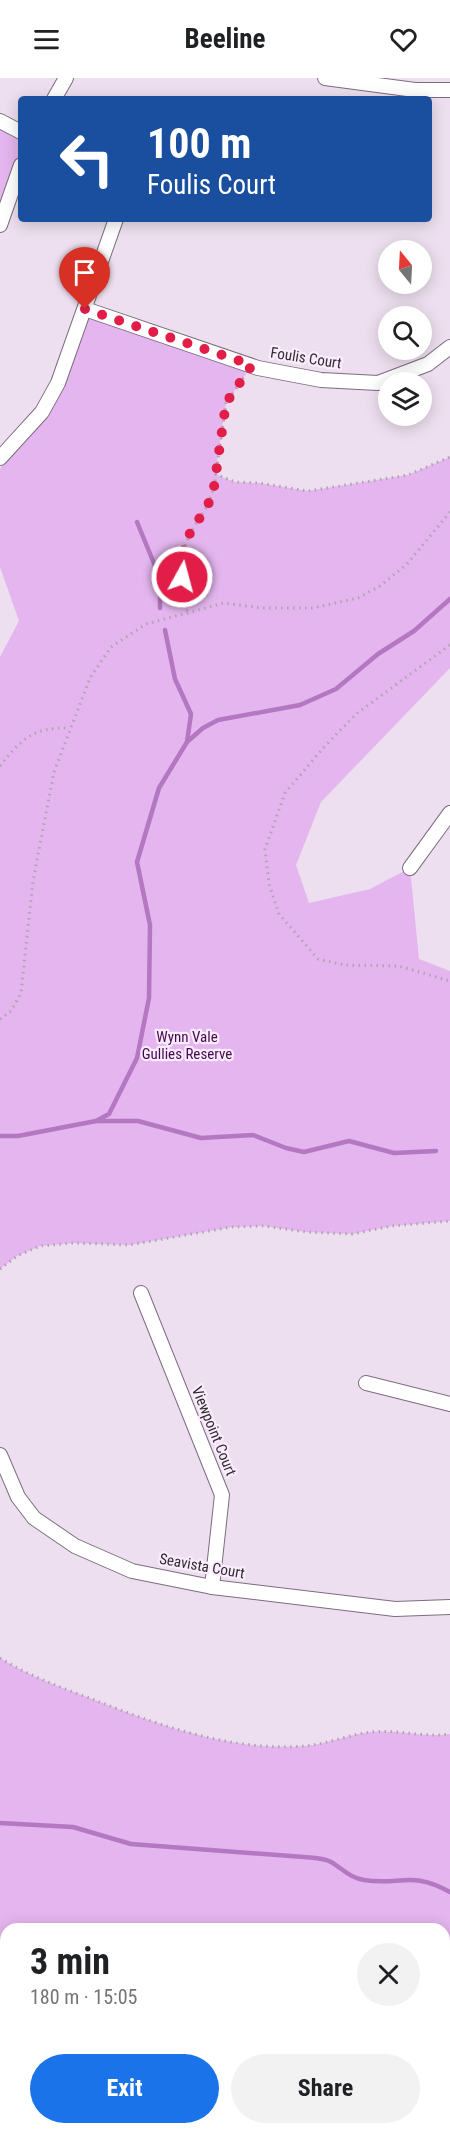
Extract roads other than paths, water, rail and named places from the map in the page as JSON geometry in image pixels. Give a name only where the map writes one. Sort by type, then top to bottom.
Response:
[{"type":"street","points":[[56,96],[66,78]]},
{"type":"street","points":[[325,78],[415,90],[450,90]]},
{"type":"street","points":[[0,121],[18,130]]},
{"type":"street","points":[[0,225],[18,174]]},
{"type":"street","points":[[3,453],[42,412],[58,383],[115,222]]},
{"type":"street","name":"Foulis Court","points":[[85,309],[252,365],[321,380],[378,382],[428,364],[450,347]]},
{"type":"street","points":[[410,868],[450,813]]},
{"type":"street","name":"Viewpoint Court","points":[[141,1293],[222,1495],[212,1587]]},
{"type":"street","points":[[366,1383],[450,1404]]},
{"type":"street","name":"Seavista Court","points":[[0,1455],[18,1497],[34,1518],[75,1546],[132,1571],[212,1587],[395,1609],[450,1607]]},
{"type":"waterway","points":[[137,522],[160,578],[160,608]]},
{"type":"waterway","points":[[96,1121],[109,1114],[137,1058],[149,998],[150,925],[137,862],[159,788],[187,742],[203,728],[218,720],[300,705],[336,689],[378,654],[414,631],[450,599]]},
{"type":"waterway","points":[[165,630],[175,679],[191,714],[187,742]]},
{"type":"waterway","points":[[0,1136],[18,1136],[96,1121],[138,1121],[201,1138],[253,1135],[286,1148],[304,1152],[349,1141],[394,1153],[436,1151]]},
{"type":"waterway","points":[[0,1823],[73,1827],[131,1844],[321,1859],[331,1862],[359,1879],[415,1880],[437,1885],[450,1892]]},
{"type":"park label","name":"Wynn Vale Gullies Reserve","points":[[187,1046]]}]
